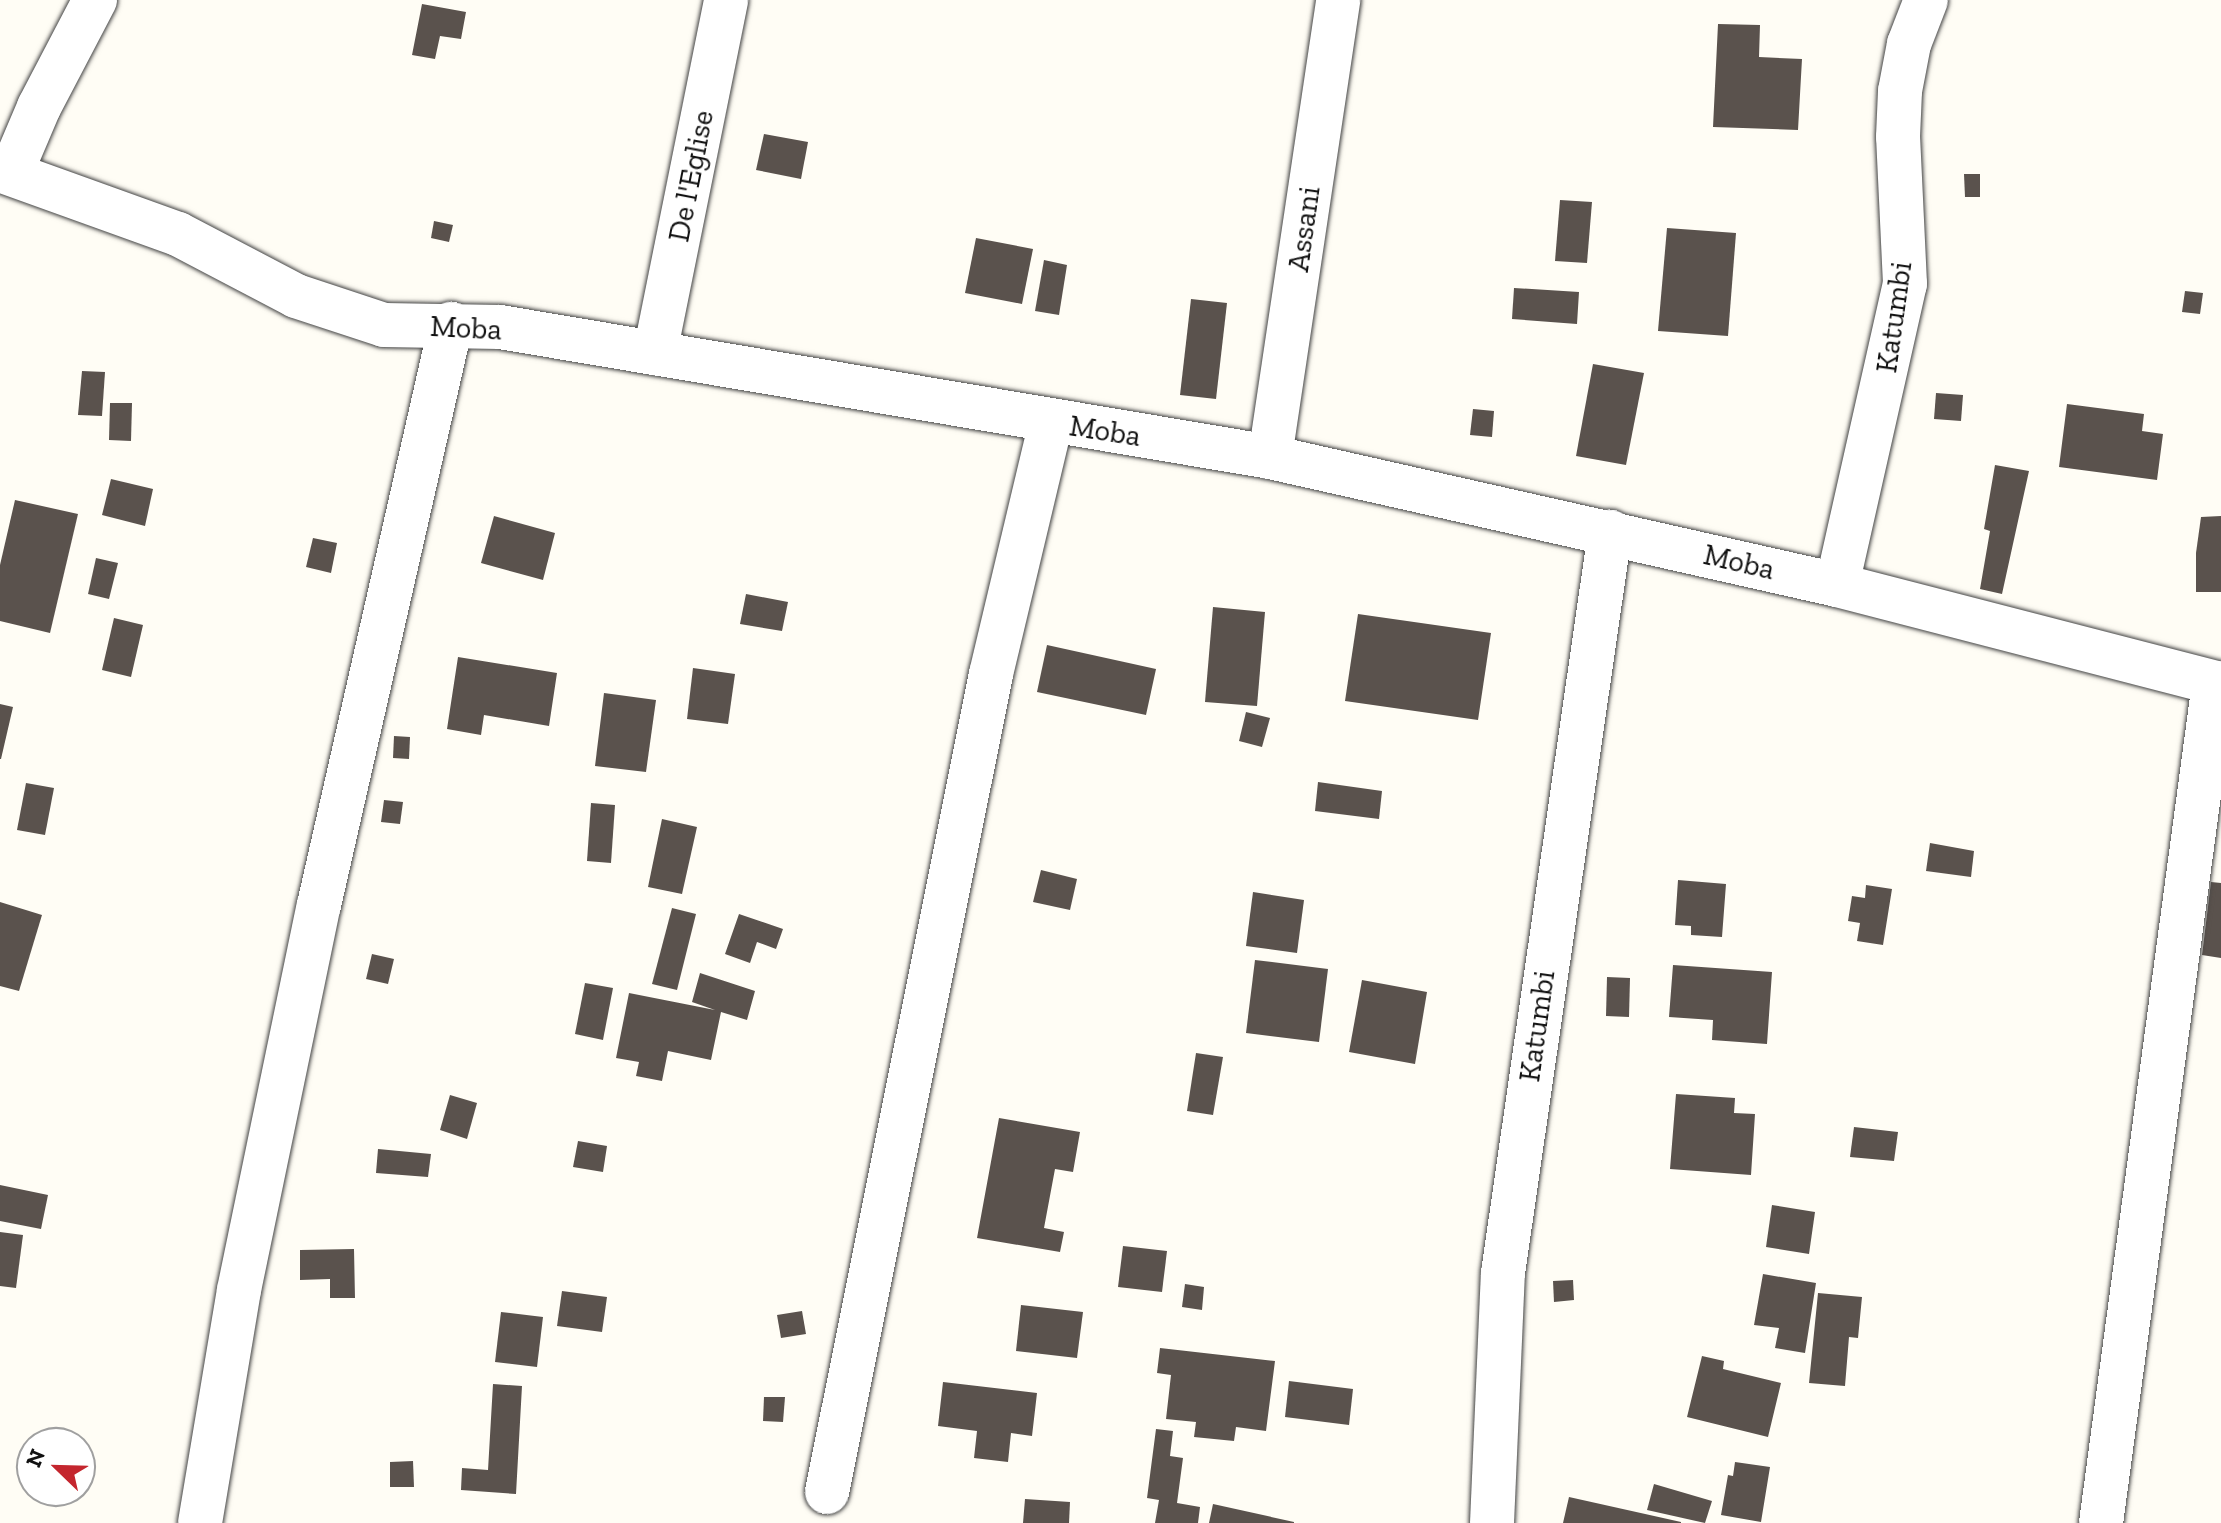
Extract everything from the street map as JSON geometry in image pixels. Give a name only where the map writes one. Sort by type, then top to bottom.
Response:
[{"type":"street","points":[[6,171],[95,0]]},
{"type":"street","name":"De l'Eglise","points":[[655,353],[726,0]]},
{"type":"street","name":"Assani","points":[[1270,457],[1338,0]]},
{"type":"street","name":"Katumbi","points":[[1837,585],[1905,284],[1898,137],[1900,91],[1909,44],[1926,0]]},
{"type":"street","name":"Moba","points":[[6,171],[178,234],[296,296],[384,325],[500,327],[1051,423],[1270,457],[1837,585],[2218,684]]},
{"type":"street","points":[[200,1523],[239,1290],[277,1105],[451,324]]},
{"type":"street","points":[[827,1492],[991,674],[1051,423]]},
{"type":"street","name":"Katumbi","points":[[1492,1523],[1503,1273],[1610,532]]},
{"type":"street","points":[[2101,1523],[2218,684]]},
{"type":"building","points":[[422,4],[466,12],[461,39],[440,36],[435,59],[412,55]]},
{"type":"building","points":[[1718,24],[1760,25],[1759,57],[1802,59],[1798,130],[1713,127]]},
{"type":"building","points":[[764,134],[808,142],[801,179],[756,170]]},
{"type":"building","points":[[1964,174],[1980,174],[1980,197],[1965,197]]},
{"type":"building","points":[[1560,200],[1592,202],[1587,263],[1555,261]]},
{"type":"building","points":[[434,221],[453,225],[449,242],[431,238]]},
{"type":"building","points":[[1667,228],[1736,233],[1728,336],[1658,331]]},
{"type":"building","points":[[976,238],[1033,249],[1022,304],[965,293]]},
{"type":"building","points":[[1044,260],[1067,265],[1059,315],[1035,311]]},
{"type":"building","points":[[1514,288],[1579,292],[1577,324],[1512,319]]},
{"type":"building","points":[[2185,291],[2203,293],[2200,314],[2182,312]]},
{"type":"building","points":[[1191,299],[1227,303],[1216,399],[1180,395]]},
{"type":"building","points":[[1593,364],[1644,373],[1626,465],[1576,456]]},
{"type":"building","points":[[82,371],[105,372],[102,416],[78,415]]},
{"type":"building","points":[[1936,393],[1963,395],[1961,421],[1934,419]]},
{"type":"building","points":[[110,403],[132,403],[131,441],[109,440]]},
{"type":"building","points":[[2067,404],[2144,414],[2142,431],[2163,434],[2157,480],[2059,467]]},
{"type":"building","points":[[1473,409],[1494,411],[1492,437],[1470,435]]},
{"type":"building","points":[[1995,465],[2029,471],[2002,594],[1980,589],[1990,531],[1984,529]]},
{"type":"building","points":[[111,479],[153,489],[145,526],[102,515]]},
{"type":"building","points":[[15,500],[78,514],[50,633],[0,621],[0,565]]},
{"type":"building","points":[[494,516],[555,533],[543,580],[481,563]]},
{"type":"building","points":[[2221,516],[2221,592],[2196,592],[2196,553],[2201,517]]},
{"type":"building","points":[[313,538],[337,543],[331,573],[306,567]]},
{"type":"building","points":[[96,558],[118,563],[109,599],[88,594]]},
{"type":"building","points":[[746,594],[788,602],[782,631],[740,624]]},
{"type":"building","points":[[1213,607],[1265,612],[1257,706],[1205,702]]},
{"type":"building","points":[[1358,614],[1491,633],[1478,720],[1345,701]]},
{"type":"building","points":[[114,618],[143,625],[131,677],[102,670]]},
{"type":"building","points":[[1047,645],[1156,669],[1146,715],[1037,692]]},
{"type":"building","points":[[458,657],[557,673],[549,726],[484,715],[481,735],[447,729]]},
{"type":"building","points":[[693,668],[735,674],[728,724],[687,719]]},
{"type":"building","points":[[604,693],[656,700],[646,772],[595,766]]},
{"type":"building","points":[[0,704],[13,707],[1,759],[0,759]]},
{"type":"building","points":[[1246,712],[1270,718],[1262,747],[1239,741]]},
{"type":"building","points":[[394,736],[410,737],[409,759],[393,758]]},
{"type":"building","points":[[1318,782],[1382,791],[1379,819],[1315,811]]},
{"type":"building","points":[[26,783],[54,788],[45,835],[17,830]]},
{"type":"building","points":[[384,800],[403,802],[400,824],[381,822]]},
{"type":"building","points":[[591,803],[615,805],[611,863],[587,861]]},
{"type":"building","points":[[662,819],[697,827],[682,894],[648,887]]},
{"type":"building","points":[[1930,843],[1974,851],[1971,877],[1926,871]]},
{"type":"building","points":[[1041,870],[1077,879],[1070,910],[1033,902]]},
{"type":"building","points":[[1678,880],[1726,884],[1722,937],[1691,935],[1691,926],[1675,925]]},
{"type":"building","points":[[2211,882],[2221,883],[2221,958],[2202,955]]},
{"type":"building","points":[[1866,885],[1892,889],[1883,945],[1857,941],[1860,923],[1848,921],[1852,896],[1865,898]]},
{"type":"building","points":[[1253,892],[1304,900],[1297,953],[1246,946]]},
{"type":"building","points":[[0,902],[42,915],[19,991],[0,986]]},
{"type":"building","points":[[672,908],[696,914],[677,990],[652,984]]},
{"type":"building","points":[[739,914],[783,929],[776,949],[757,942],[750,963],[725,954]]},
{"type":"building","points":[[372,954],[394,959],[388,984],[366,979]]},
{"type":"building","points":[[1255,960],[1328,969],[1319,1042],[1246,1033]]},
{"type":"building","points":[[1673,965],[1772,972],[1767,1044],[1712,1040],[1713,1020],[1669,1017]]},
{"type":"building","points":[[700,973],[755,991],[747,1020],[721,1012],[711,1060],[668,1051],[662,1081],[636,1076],[639,1062],[616,1058],[629,993],[715,1010],[692,1002]]},
{"type":"building","points":[[1607,977],[1630,978],[1629,1017],[1606,1016]]},
{"type":"building","points":[[1362,980],[1427,992],[1415,1064],[1349,1052]]},
{"type":"building","points":[[585,983],[613,988],[603,1040],[575,1034]]},
{"type":"building","points":[[1196,1053],[1223,1057],[1213,1115],[1187,1111]]},
{"type":"building","points":[[1676,1094],[1735,1098],[1734,1113],[1755,1114],[1751,1175],[1670,1169]]},
{"type":"building","points":[[450,1095],[477,1103],[467,1139],[440,1130]]},
{"type":"building","points":[[999,1118],[1080,1132],[1073,1172],[1055,1169],[1044,1228],[1064,1232],[1060,1252],[977,1238]]},
{"type":"building","points":[[1854,1127],[1898,1132],[1894,1161],[1850,1157]]},
{"type":"building","points":[[578,1141],[607,1146],[603,1172],[573,1167]]},
{"type":"building","points":[[378,1149],[431,1154],[428,1177],[376,1173]]},
{"type":"building","points":[[0,1185],[48,1195],[41,1229],[0,1221]]},
{"type":"building","points":[[1772,1205],[1815,1212],[1809,1254],[1766,1247]]},
{"type":"building","points":[[0,1232],[23,1235],[16,1288],[0,1286]]},
{"type":"building","points":[[1123,1246],[1167,1251],[1162,1292],[1118,1287]]},
{"type":"building","points":[[354,1249],[355,1298],[330,1298],[330,1279],[300,1280],[300,1250]]},
{"type":"building","points":[[1763,1274],[1816,1283],[1805,1353],[1775,1348],[1779,1328],[1754,1325]]},
{"type":"building","points":[[1573,1280],[1574,1300],[1554,1302],[1553,1281]]},
{"type":"building","points":[[1185,1284],[1204,1287],[1202,1310],[1182,1307]]},
{"type":"building","points":[[562,1291],[607,1297],[602,1332],[557,1326]]},
{"type":"building","points":[[1818,1293],[1862,1297],[1858,1338],[1849,1337],[1845,1386],[1809,1383]]},
{"type":"building","points":[[1021,1305],[1083,1312],[1077,1358],[1016,1351]]},
{"type":"building","points":[[802,1311],[806,1334],[781,1338],[777,1315]]},
{"type":"building","points":[[501,1312],[543,1317],[537,1367],[495,1362]]},
{"type":"building","points":[[1160,1348],[1275,1361],[1266,1431],[1236,1427],[1234,1441],[1194,1437],[1196,1422],[1166,1419],[1171,1375],[1157,1373]]},
{"type":"building","points":[[1702,1356],[1724,1361],[1723,1369],[1781,1383],[1768,1437],[1687,1417]]},
{"type":"building","points":[[1289,1381],[1353,1389],[1349,1425],[1285,1417]]},
{"type":"building","points":[[943,1382],[1037,1393],[1032,1436],[1011,1433],[1008,1462],[974,1458],[977,1431],[938,1426]]},
{"type":"building","points":[[493,1384],[522,1386],[516,1494],[461,1490],[462,1468],[488,1470]]},
{"type":"building","points":[[764,1397],[785,1397],[783,1422],[763,1421]]},
{"type":"building","points":[[1156,1429],[1173,1431],[1170,1456],[1183,1458],[1177,1503],[1200,1507],[1198,1523],[1155,1523],[1159,1500],[1147,1498]]},
{"type":"building","points":[[413,1461],[414,1487],[390,1487],[390,1462]]},
{"type":"building","points":[[1735,1462],[1770,1467],[1761,1522],[1721,1515],[1728,1475],[1733,1476]]},
{"type":"building","points":[[1654,1484],[1712,1501],[1705,1523],[1647,1510]]},
{"type":"building","points":[[1569,1497],[1681,1522],[1681,1523],[1563,1523]]},
{"type":"building","points":[[1025,1499],[1070,1502],[1069,1523],[1023,1523]]},
{"type":"building","points":[[1213,1504],[1294,1522],[1294,1523],[1209,1523]]}]
